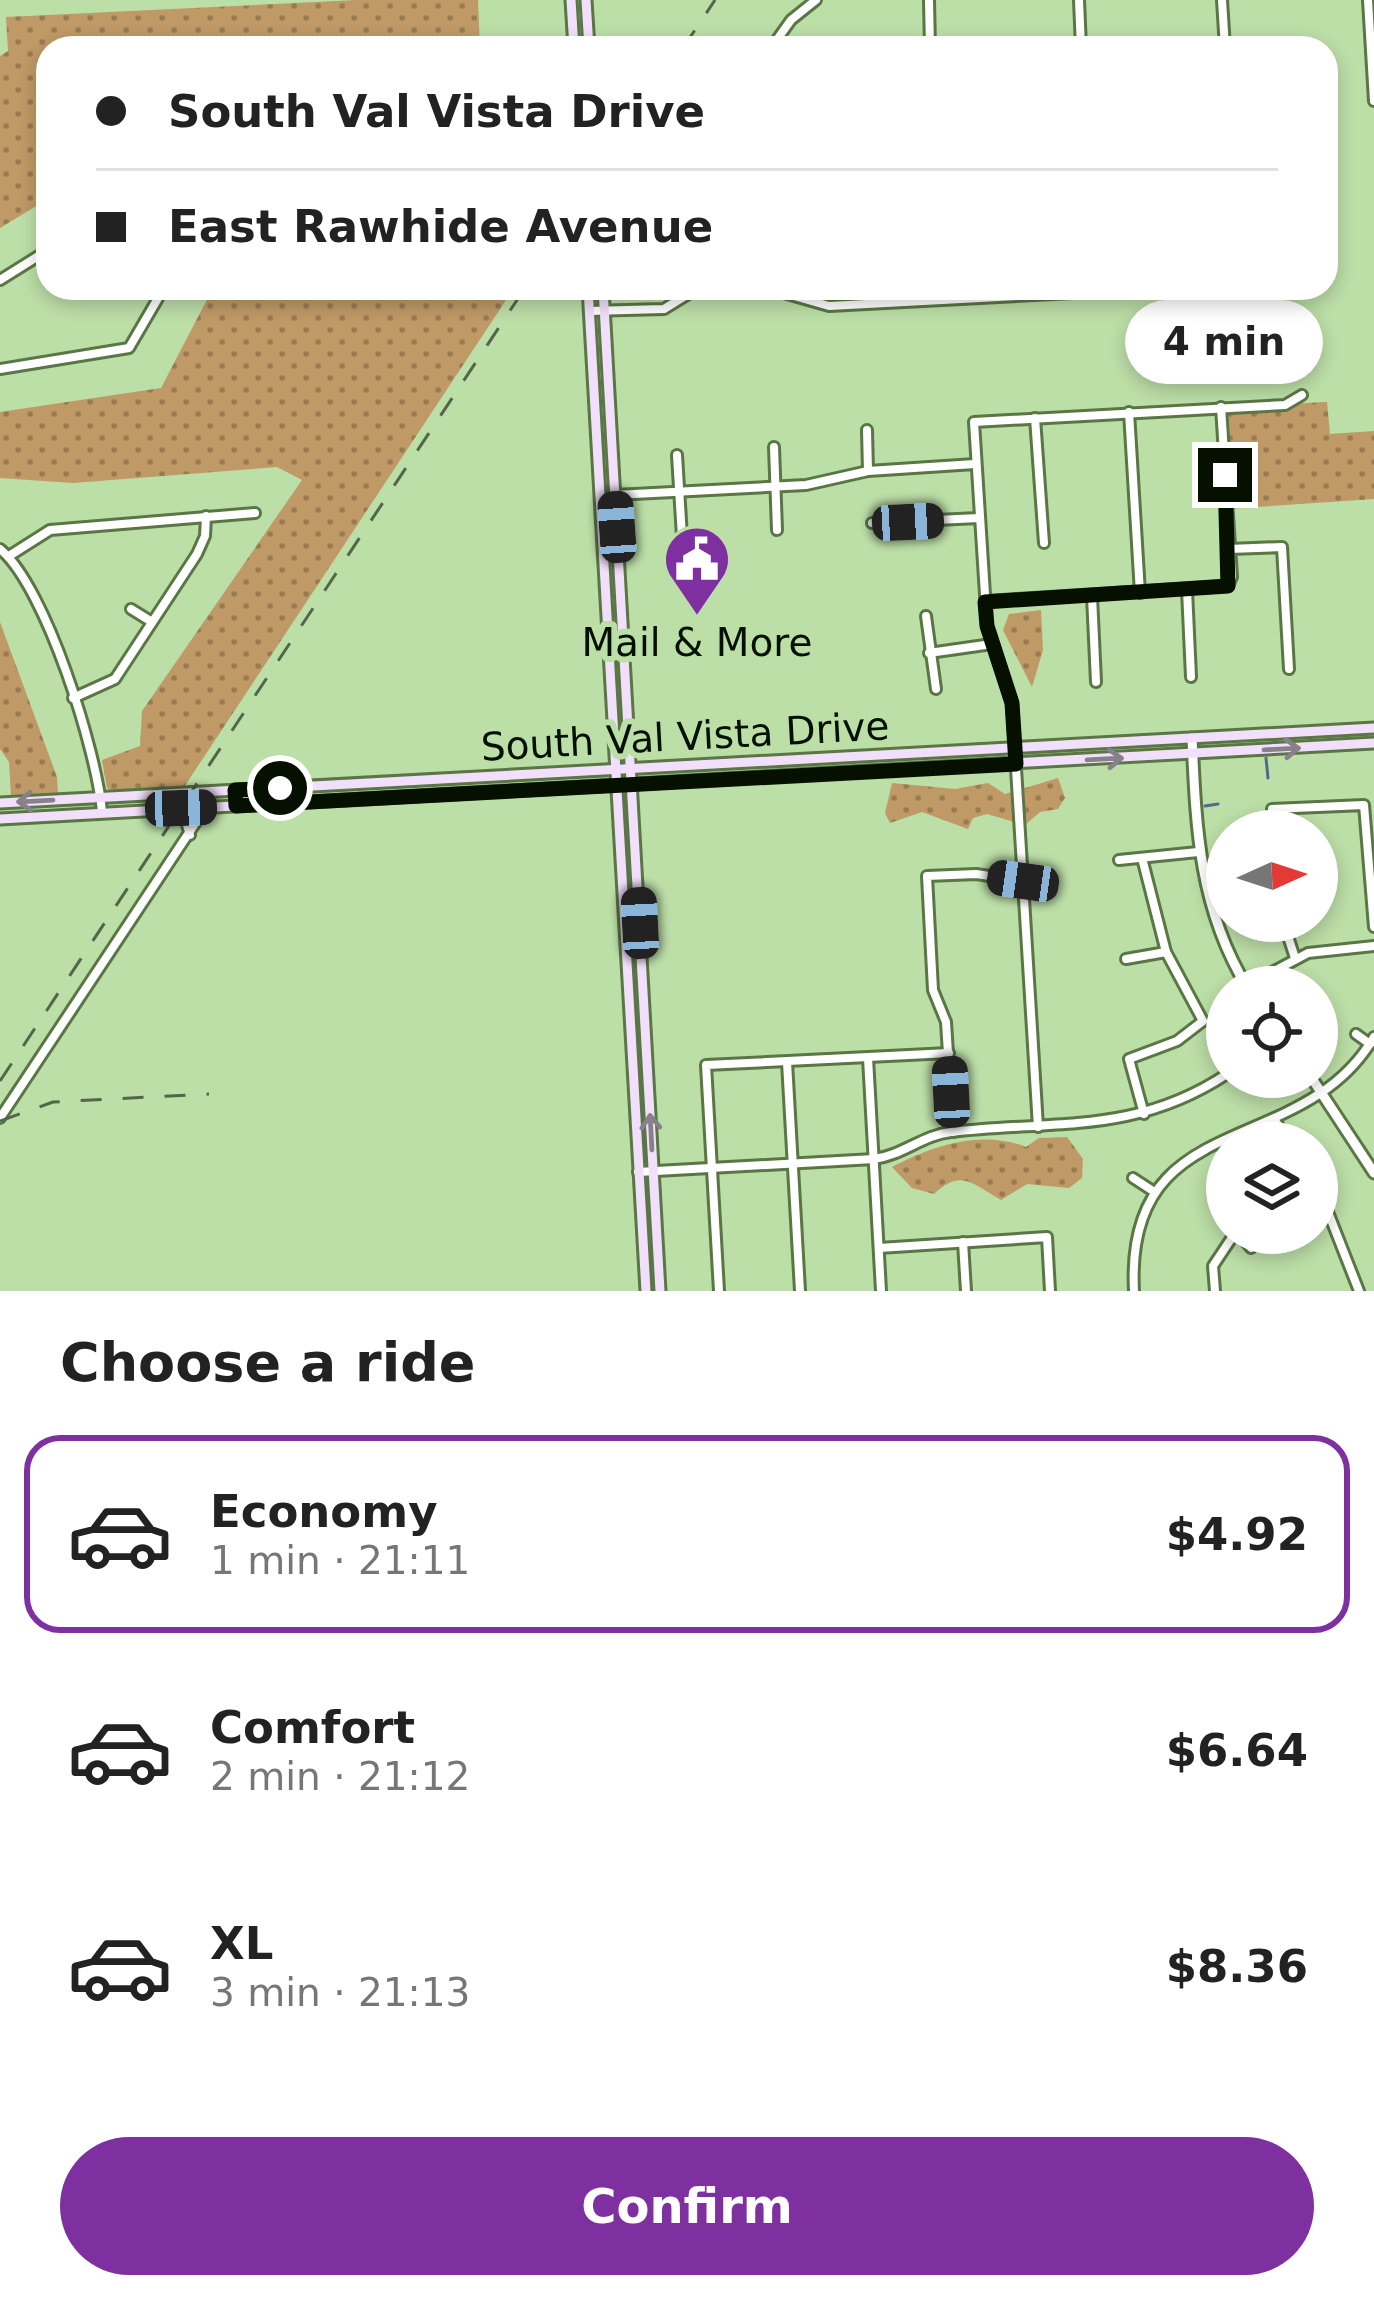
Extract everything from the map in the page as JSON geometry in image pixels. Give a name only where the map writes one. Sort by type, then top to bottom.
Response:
[{"type":"main road","points":[[571,0],[573,36]]},
{"type":"main road","points":[[586,0],[588,36]]},
{"type":"main road","points":[[589,300],[646,1291]]},
{"type":"main road","points":[[604,300],[660,1291]]},
{"type":"main road","points":[[593,379],[608,378]]},
{"type":"main road","points":[[597,439],[606,489],[615,495]]},
{"type":"main road","points":[[606,593],[621,592]]},
{"type":"main road","name":"South Val Vista Drive","points":[[0,803],[1374,728]]},
{"type":"main road","name":"South Val Vista Drive","points":[[0,818],[1374,743]]},
{"type":"main road","points":[[804,760],[804,775]]},
{"type":"main road","points":[[399,782],[400,796]]},
{"type":"main road","points":[[235,790],[236,806]]},
{"type":"main road","points":[[625,924],[640,923]]},
{"type":"main road","points":[[630,1014],[644,1013]]},
{"type":"street","points":[[779,36],[816,0]]},
{"type":"street","points":[[928,0],[930,36]]},
{"type":"street","points":[[1079,0],[1080,36]]},
{"type":"street","points":[[1222,0],[1224,36]]},
{"type":"street","points":[[1368,0],[1374,101]]},
{"type":"street","points":[[0,280],[36,258]]},
{"type":"street","points":[[0,369],[129,348],[157,300]]},
{"type":"street","points":[[589,310],[664,309],[679,300]]},
{"type":"street","points":[[808,300],[829,306],[927,300]]},
{"type":"street","points":[[1037,1127],[1016,748],[1007,679],[992,644],[985,602],[974,422],[1285,405],[1302,395]]},
{"type":"street","points":[[985,602],[1228,586],[1220,407]]},
{"type":"street","points":[[1130,412],[1140,593]]},
{"type":"street","points":[[1035,418],[1044,543]]},
{"type":"street","points":[[867,430],[868,471]]},
{"type":"street","points":[[774,447],[777,530]]},
{"type":"street","points":[[677,454],[682,537]]},
{"type":"street","points":[[615,495],[775,487],[868,471],[976,464]]},
{"type":"street","points":[[9,556],[50,530],[255,513]]},
{"type":"street","points":[[73,698],[115,679],[196,554],[205,536],[206,516]]},
{"type":"street","points":[[872,524],[979,518]]},
{"type":"street","points":[[1229,550],[1282,547],[1288,669]]},
{"type":"street","points":[[0,549],[26,574],[99,772],[102,812]]},
{"type":"street","points":[[1187,590],[1191,677]]},
{"type":"street","points":[[1092,596],[1096,682]]},
{"type":"street","points":[[131,608],[152,622]]},
{"type":"street","points":[[926,616],[936,689]]},
{"type":"street","points":[[929,653],[992,644]]},
{"type":"street","points":[[1192,738],[1198,852],[1217,930],[1235,966]]},
{"type":"street","points":[[1272,810],[1364,805],[1374,927]]},
{"type":"street","points":[[0,1118],[206,807]]},
{"type":"street","points":[[174,809],[185,818],[190,835]]},
{"type":"street","points":[[1119,860],[1198,852]]},
{"type":"street","points":[[1142,858],[1166,952],[1203,1022],[1177,1040],[1129,1059],[1144,1114]]},
{"type":"street","points":[[953,1132],[946,1022],[933,990],[927,876],[976,874],[1023,881]]},
{"type":"street","points":[[1290,942],[1295,958]]},
{"type":"street","points":[[1281,966],[1295,958],[1374,946]]},
{"type":"street","points":[[1126,959],[1166,952]]},
{"type":"street","points":[[1338,1076],[1361,1059],[1372,1041],[1356,1034]]},
{"type":"street","points":[[719,1291],[706,1066],[949,1053]]},
{"type":"street","points":[[868,1058],[881,1291]]},
{"type":"street","points":[[787,1062],[800,1291]]},
{"type":"street","points":[[638,1172],[874,1159],[899,1155],[927,1138],[953,1132],[1100,1124],[1181,1101],[1206,1086]]},
{"type":"street","points":[[1134,1291],[1136,1229],[1153,1191],[1182,1164],[1307,1098]]},
{"type":"street","points":[[1325,1098],[1374,1173]]},
{"type":"street","points":[[1133,1178],[1153,1191]]},
{"type":"street","points":[[879,1248],[1047,1237],[1050,1291]]},
{"type":"street","points":[[1338,1237],[1359,1291]]},
{"type":"street","points":[[963,1242],[966,1291]]},
{"type":"street","points":[[1215,1291],[1213,1267],[1222,1254]]},
{"type":"shaded area","points":[[357,0],[478,0],[480,36],[36,36],[36,206],[0,228],[0,56],[8,51],[6,17]]},
{"type":"shaded area","points":[[207,300],[506,300],[184,787],[113,791],[107,788],[102,760],[140,746],[142,711],[302,480],[277,467],[73,483],[0,478],[0,412],[161,388]]},
{"type":"shaded area","points":[[1327,402],[1330,434],[1374,431],[1374,499],[1227,509],[1221,407]]},
{"type":"shaded area","points":[[1041,610],[1043,650],[1032,687],[1003,630],[1009,614]]},
{"type":"shaded area","points":[[0,622],[57,777],[58,794],[11,796],[9,762],[0,749]]},
{"type":"shaded area","points":[[1058,778],[1065,798],[1058,809],[1040,812],[1025,825],[987,814],[973,818],[968,829],[922,812],[890,823],[885,813],[892,783],[955,789],[988,783],[1005,794]]},
{"type":"shaded area","points":[[1067,1137],[1083,1159],[1082,1178],[1069,1188],[1027,1184],[1001,1200],[960,1180],[934,1194],[912,1188],[892,1167],[957,1142],[992,1140],[1026,1147],[1039,1138]]},
{"type":"waterway","points":[[1266,758],[1268,778]]},
{"type":"waterway","points":[[1205,806],[1218,804]]},
{"type":"railway","points":[[691,36],[715,0]]},
{"type":"railway","points":[[0,1081],[517,300]]},
{"type":"railway","points":[[0,1121],[53,1102],[209,1094]]},
{"type":"place","name":"Mail & More","points":[[697,618]]},
{"type":"route","points":[[280,788],[235,790],[236,806],[1016,764],[1012,703],[987,626],[985,602],[1228,586],[1232,577],[1225,475]]}]
